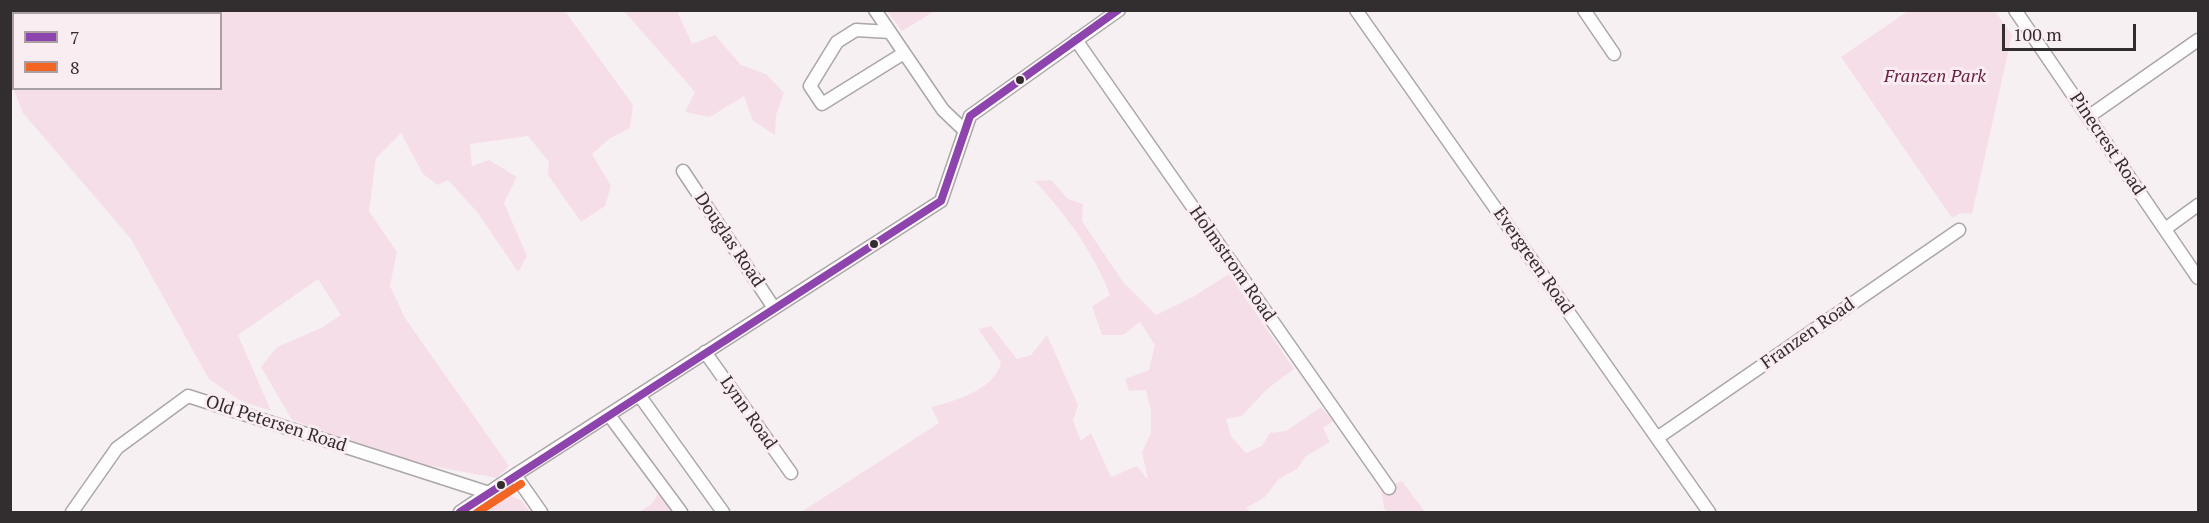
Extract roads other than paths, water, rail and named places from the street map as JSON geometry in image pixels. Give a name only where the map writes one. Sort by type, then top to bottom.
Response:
[{"type":"street","points":[[875,10],[943,110],[965,131]]},
{"type":"street","points":[[460,513],[515,475],[941,201],[970,116],[1119,10]]},
{"type":"street","points":[[1584,10],[1614,54]]},
{"type":"street","name":"Pinecrest Road","points":[[2017,11],[2199,278]]},
{"type":"street","name":"Evergreen Road","points":[[1362,13],[1709,513]]},
{"type":"street","points":[[890,32],[856,30],[837,42],[810,86],[822,104],[904,53]]},
{"type":"street","name":"Holmstrom Road","points":[[1076,40],[1389,488]]},
{"type":"street","points":[[2088,117],[2199,40]]},
{"type":"street","name":"Douglas Road","points":[[683,171],[774,308]]},
{"type":"street","points":[[2165,229],[2199,205]]},
{"type":"street","name":"Franzen Road","points":[[1657,438],[1959,230]]},
{"type":"street","name":"Lynn Road","points":[[705,352],[791,473]]},
{"type":"street","points":[[639,395],[723,512]]},
{"type":"street","name":"Old Petersen Road","points":[[72,513],[117,448],[188,396],[489,493]]},
{"type":"street","points":[[609,415],[681,513]]},
{"type":"street","points":[[515,475],[542,513]]},
{"type":"park label","name":"Franzen Park","points":[[1935,77]]}]
